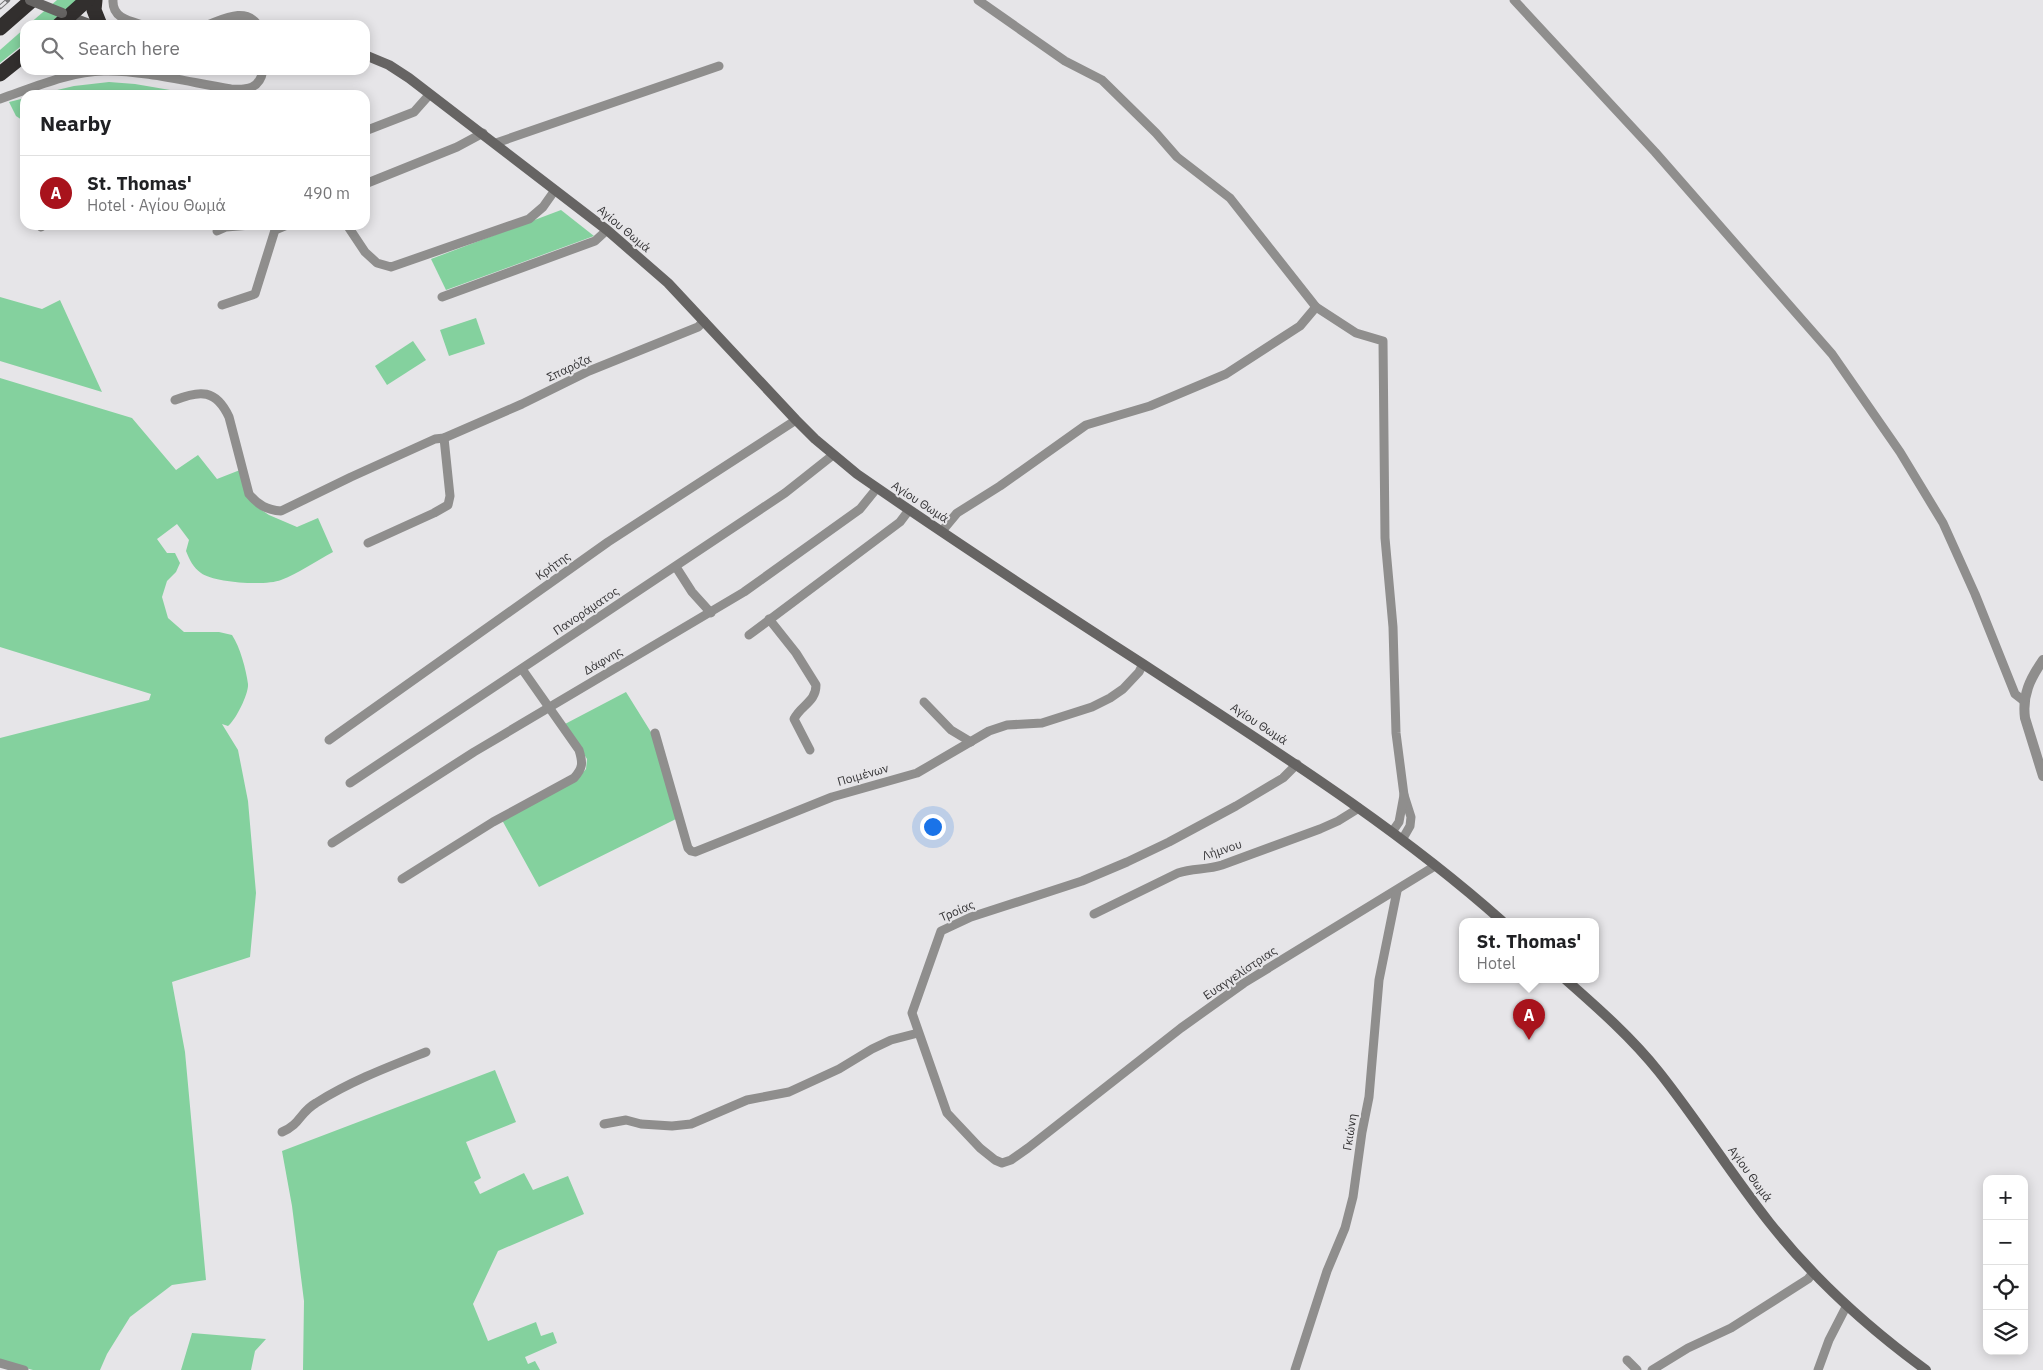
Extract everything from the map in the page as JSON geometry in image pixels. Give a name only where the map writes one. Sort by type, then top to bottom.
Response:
[{"type":"highway","points":[[0,28],[31,0]]},
{"type":"highway","points":[[63,18],[88,0]]},
{"type":"highway","points":[[95,0],[94,10],[98,20]]},
{"type":"highway","points":[[0,74],[20,58]]},
{"type":"main road","points":[[31,0],[63,18]]},
{"type":"main road","name":"Αγίου Θωμά","points":[[370,57],[390,64],[483,133],[607,230],[668,283],[796,420],[834,455],[877,488],[1298,764],[1392,832],[1498,918]]},
{"type":"main road","name":"Αγίου Θωμά","points":[[1569,983],[1630,1040],[1659,1072],[1770,1223],[1813,1273],[1846,1307],[1926,1370]]},
{"type":"street","points":[[113,0],[114,8],[118,15],[127,20]]},
{"type":"street","points":[[978,0],[1066,62],[1102,80],[1156,133],[1177,157],[1230,198],[1316,307],[1356,333],[1383,342],[1385,538],[1394,646],[1396,733],[1404,795],[1411,816],[1410,826],[1402,840]]},
{"type":"street","points":[[1514,0],[1655,152],[1832,354],[1900,452],[1943,523],[1975,594],[2015,694],[2024,701]]},
{"type":"street","points":[[246,15],[250,20]]},
{"type":"street","points":[[222,20],[233,16],[246,15],[254,20]]},
{"type":"street","points":[[496,143],[719,66]]},
{"type":"street","points":[[28,90],[81,75]]},
{"type":"street","points":[[147,75],[247,90],[255,87],[262,75]]},
{"type":"street","points":[[247,90],[255,80],[256,75]]},
{"type":"street","points":[[0,99],[20,93]]},
{"type":"street","points":[[370,129],[414,112],[430,94]]},
{"type":"street","points":[[370,182],[457,147],[483,133]]},
{"type":"street","points":[[350,230],[365,252],[377,263],[391,267],[529,219],[543,207],[555,190]]},
{"type":"street","points":[[222,305],[255,294],[275,230]]},
{"type":"street","points":[[442,297],[595,242],[607,230]]},
{"type":"street","points":[[942,531],[957,512],[1000,486],[1086,425],[1150,406],[1226,374],[1300,326],[1316,307]]},
{"type":"street","name":"Σπαρόζα","points":[[175,400],[193,393],[202,393],[215,398],[224,405],[229,417],[249,494],[257,503],[271,510],[282,511],[435,439],[444,438],[598,368],[689,331],[704,321]]},
{"type":"street","name":"Κρήτης","points":[[329,740],[608,542],[796,420]]},
{"type":"street","points":[[368,543],[448,505],[450,496],[444,438]]},
{"type":"street","name":"Πανοράματος","points":[[350,783],[676,567],[785,493],[834,455]]},
{"type":"street","name":"Δάφνης","points":[[332,843],[406,794],[711,613],[860,509],[877,488]]},
{"type":"street","points":[[749,634],[900,522],[909,510]]},
{"type":"street","points":[[676,567],[692,592],[711,613]]},
{"type":"street","points":[[769,619],[796,653],[816,685],[814,696],[797,714],[794,720],[810,750]]},
{"type":"street","points":[[2043,660],[2027,686],[2024,701],[2025,718],[2043,776]]},
{"type":"street","name":"Ποιμένων","points":[[655,733],[688,848],[695,852],[832,797],[917,773],[971,742],[1007,725],[1042,723],[1092,707],[1123,689],[1139,672],[1143,664]]},
{"type":"street","points":[[402,879],[493,822],[574,778],[581,770],[583,761],[579,750],[522,670]]},
{"type":"street","points":[[924,702],[951,730],[971,742]]},
{"type":"street","name":"Τροίας","points":[[1070,1116],[1011,1160],[1002,1163],[980,1148],[947,1113],[912,1013],[941,930],[971,917],[1082,881],[1127,862],[1236,806],[1283,778],[1298,764]]},
{"type":"street","points":[[1392,832],[1399,822],[1404,795]]},
{"type":"street","name":"Λήμνου","points":[[1094,914],[1178,872],[1209,870],[1320,829],[1359,808]]},
{"type":"street","name":"Ευαγγελίστριας","points":[[1070,1116],[1181,1028],[1244,983],[1436,866]]},
{"type":"street","name":"Γκιώνη","points":[[1295,1370],[1327,1271],[1345,1228],[1353,1197],[1369,1097],[1381,965],[1397,891]]},
{"type":"street","points":[[604,1124],[626,1120],[672,1126],[691,1124],[747,1100],[789,1092],[839,1069],[872,1048],[891,1040],[918,1033]]},
{"type":"street","points":[[282,1132],[296,1124],[306,1109],[346,1084],[426,1052]]},
{"type":"street","points":[[1652,1370],[1688,1348],[1731,1328],[1808,1279],[1813,1273]]},
{"type":"street","points":[[1818,1370],[1829,1340],[1846,1307]]},
{"type":"street","points":[[1627,1360],[1637,1370]]},
{"type":"street","points":[[0,1363],[24,1370]]},
{"type":"green space","points":[[57,0],[77,0],[54,20],[34,20]]},
{"type":"green space","points":[[20,32],[20,47],[0,63],[0,50]]},
{"type":"green space","points":[[109,82],[170,90],[57,90]]},
{"type":"green space","points":[[20,99],[20,119],[16,116],[9,102]]},
{"type":"green space","points":[[561,210],[594,236],[446,290],[431,259]]},
{"type":"green space","points":[[0,297],[42,309],[60,300],[102,392],[0,361]]},
{"type":"green space","points":[[476,318],[485,344],[449,356],[440,330]]},
{"type":"green space","points":[[413,341],[426,360],[387,385],[375,366]]},
{"type":"green space","points":[[0,378],[132,418],[176,470],[198,455],[217,479],[240,470],[257,507],[269,515],[297,527],[318,518],[333,552],[281,580],[253,583],[217,579],[198,571],[192,564],[186,551],[189,540],[177,524],[157,539],[167,553],[175,553],[180,563],[176,572],[167,581],[162,597],[168,618],[184,632],[219,632],[232,635],[244,665],[248,688],[244,700],[231,723],[228,726],[222,724],[238,750],[248,801],[256,893],[250,957],[172,982],[185,1052],[206,1280],[172,1285],[130,1317],[107,1354],[100,1370],[33,1370],[0,1361],[0,738],[149,700],[151,694],[0,647]]},
{"type":"green space","points":[[626,692],[654,737],[678,818],[539,887],[502,820],[578,778],[586,769],[587,759],[565,724]]},
{"type":"green space","points":[[495,1070],[516,1122],[466,1142],[481,1178],[474,1182],[480,1194],[524,1173],[533,1190],[568,1176],[584,1214],[498,1251],[473,1304],[488,1341],[536,1322],[541,1336],[553,1332],[557,1343],[525,1357],[528,1364],[535,1361],[540,1370],[303,1370],[304,1301],[292,1206],[282,1151]]},
{"type":"green space","points":[[192,1333],[266,1339],[255,1351],[251,1370],[181,1370]]},
{"type":"railway","points":[[0,7],[8,0]]},
{"type":"place","name":"St. Thomas'","points":[[1529,1040]]}]
